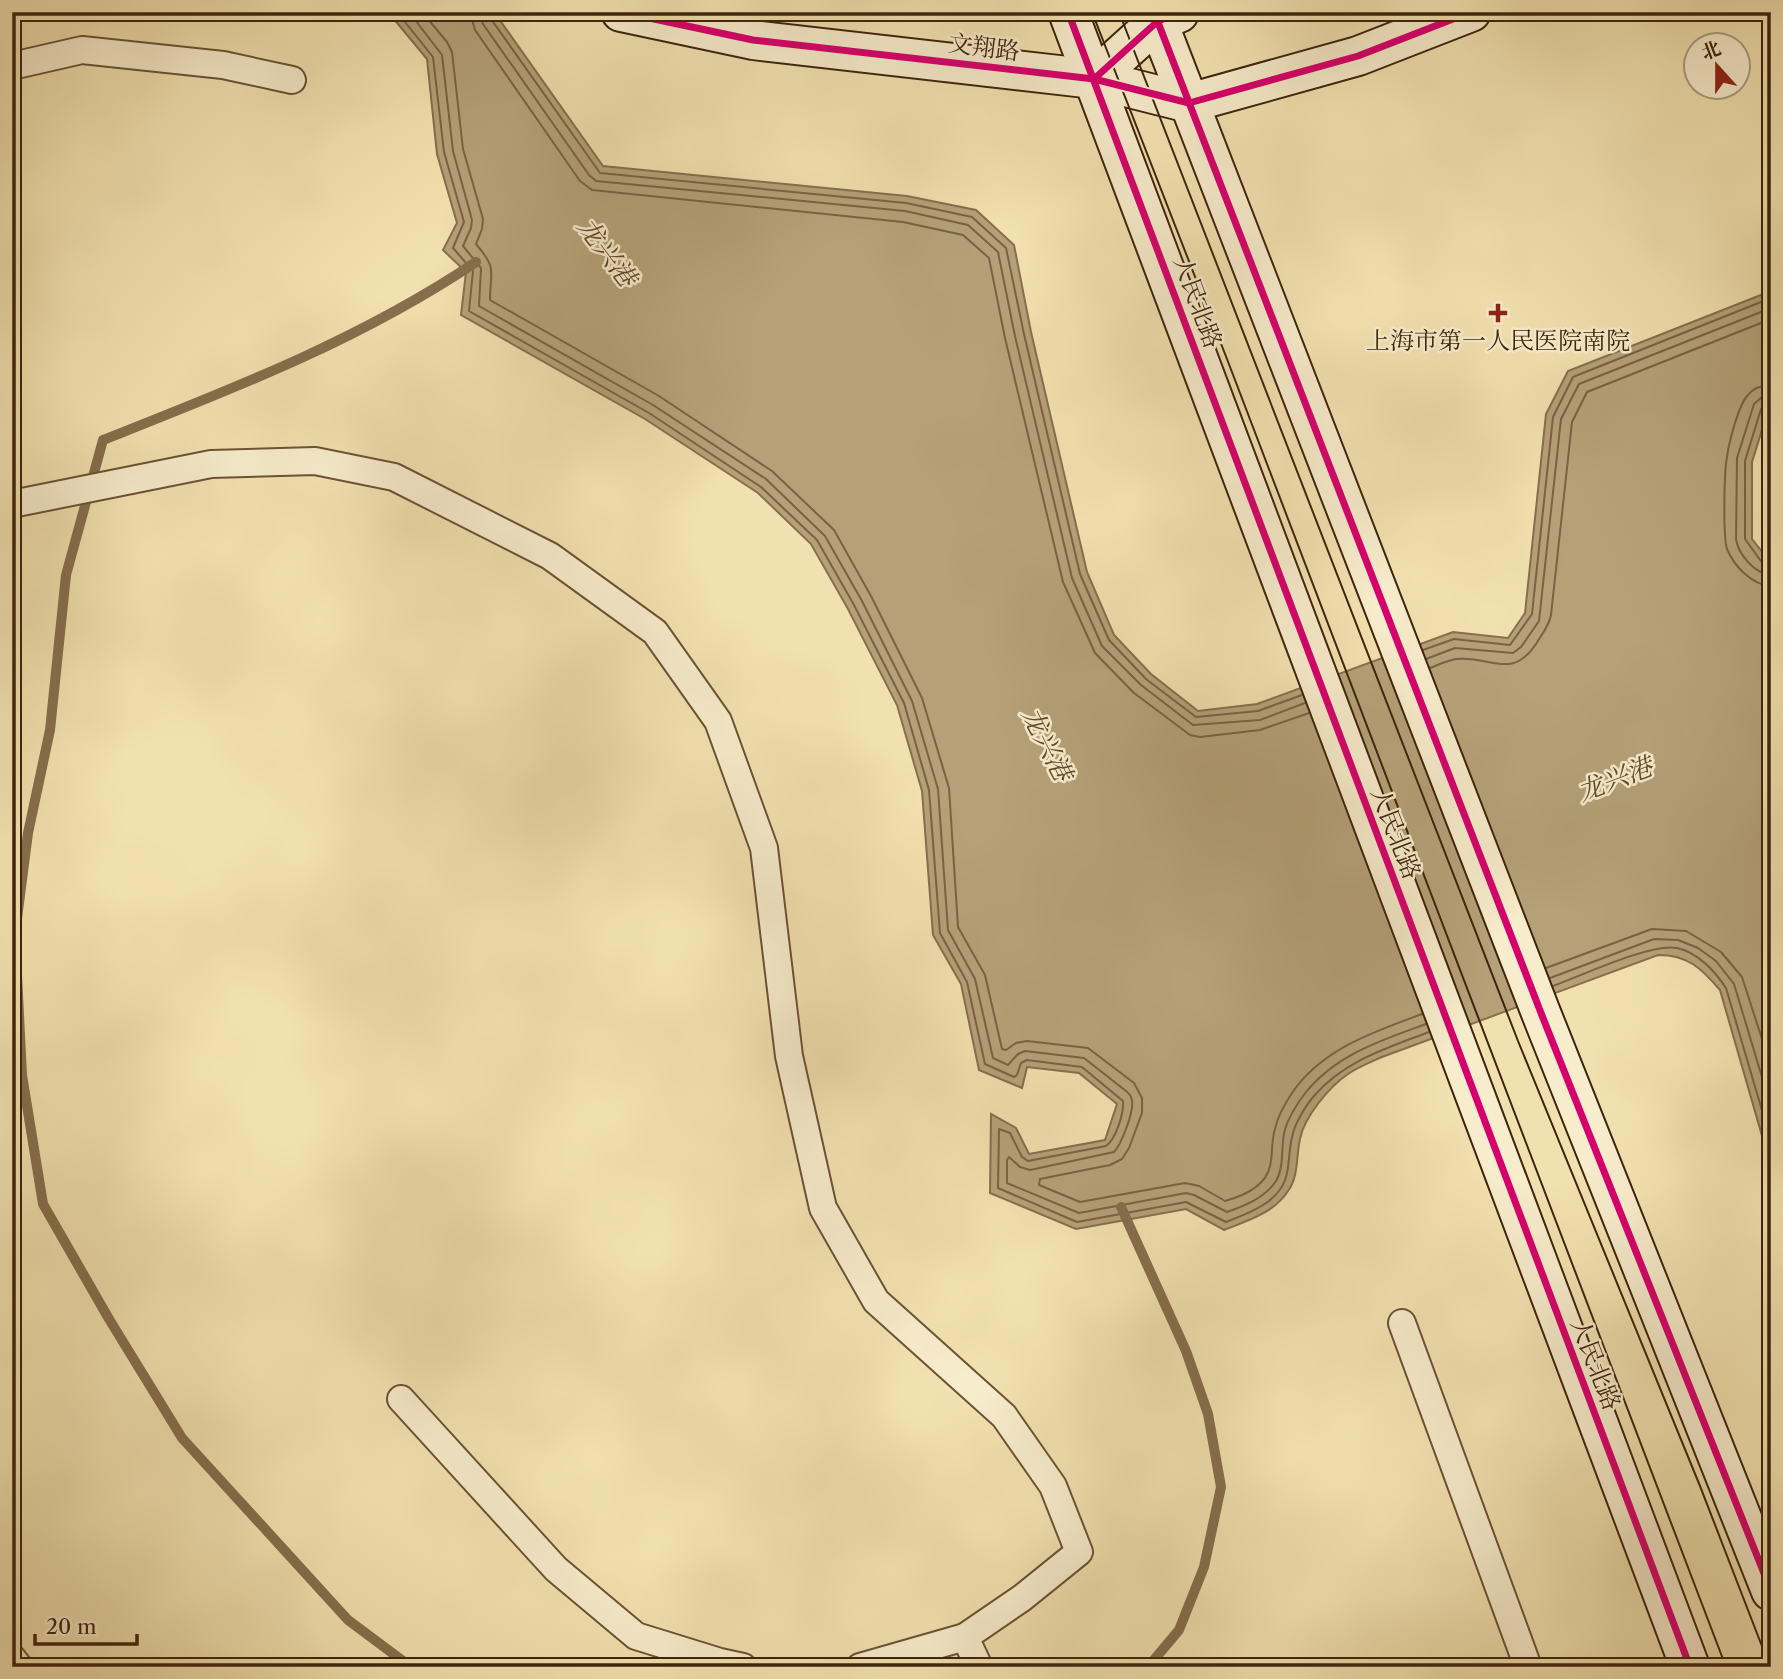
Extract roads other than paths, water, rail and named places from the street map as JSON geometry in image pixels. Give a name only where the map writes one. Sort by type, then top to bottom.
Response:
[{"type":"main road","name":"文翔路","points":[[621,12],[753,40],[1094,79],[1189,103],[1358,56],[1471,12]]},
{"type":"main road","points":[[708,31],[748,12]]},
{"type":"main road","name":"人民北路","points":[[1068,12],[1690,1667]]},
{"type":"main road","points":[[1094,79],[1164,15],[1189,103],[1542,1013],[1771,1591]]},
{"type":"street","points":[[12,66],[82,50],[223,65],[292,80]]},
{"type":"street","points":[[12,504],[211,464],[315,461],[394,477],[550,556],[655,632],[718,721],[764,848],[789,1056],[823,1208],[876,1301],[1004,1416],[1053,1486],[1079,1552],[1022,1598],[965,1637],[860,1667]]},
{"type":"street","points":[[1402,1323],[1528,1667]]},
{"type":"street","points":[[401,1399],[556,1569],[636,1636],[743,1667]]},
{"type":"street","points":[[965,1637],[979,1667]]},
{"type":"street","points":[[12,1658],[19,1667]]},
{"type":"water","name":"龙兴港","points":[[388,12],[494,12],[603,166],[907,196],[976,210],[1014,245],[1031,332],[1087,572],[1114,635],[1151,674],[1198,711],[1257,704],[1453,632],[1508,638],[1525,613],[1546,414],[1568,371],[1771,291],[1771,401],[1752,462],[1752,539],[1771,563],[1771,1167],[1720,990],[1707,975],[1686,960],[1658,955],[1382,1057],[1352,1071],[1326,1094],[1302,1130],[1294,1179],[1282,1199],[1259,1215],[1224,1230],[1186,1209],[1076,1229],[990,1193],[991,1114],[1016,1128],[1029,1154],[1105,1140],[1117,1104],[1079,1073],[1027,1067],[1022,1088],[979,1070],[961,984],[933,935],[922,791],[897,705],[811,544],[758,493],[645,419],[461,315],[466,272],[443,250],[457,223],[437,154],[427,59]]},
{"type":"waterway","points":[[411,1667],[348,1620],[182,1438],[43,1204],[22,1075],[15,934],[28,833],[50,730],[66,575],[103,440],[247,382],[341,339],[387,316],[476,262]]},
{"type":"waterway","points":[[1121,1207],[1186,1351],[1208,1414],[1221,1487],[1204,1567],[1179,1630],[1148,1667]]},
{"type":"tram line","points":[[1092,12],[1726,1667]]},
{"type":"tram line","points":[[1119,12],[1518,1041],[1700,1486],[1770,1667]]},
{"type":"place","name":"上海市第一人民医院南院","points":[[1498,313]]}]
